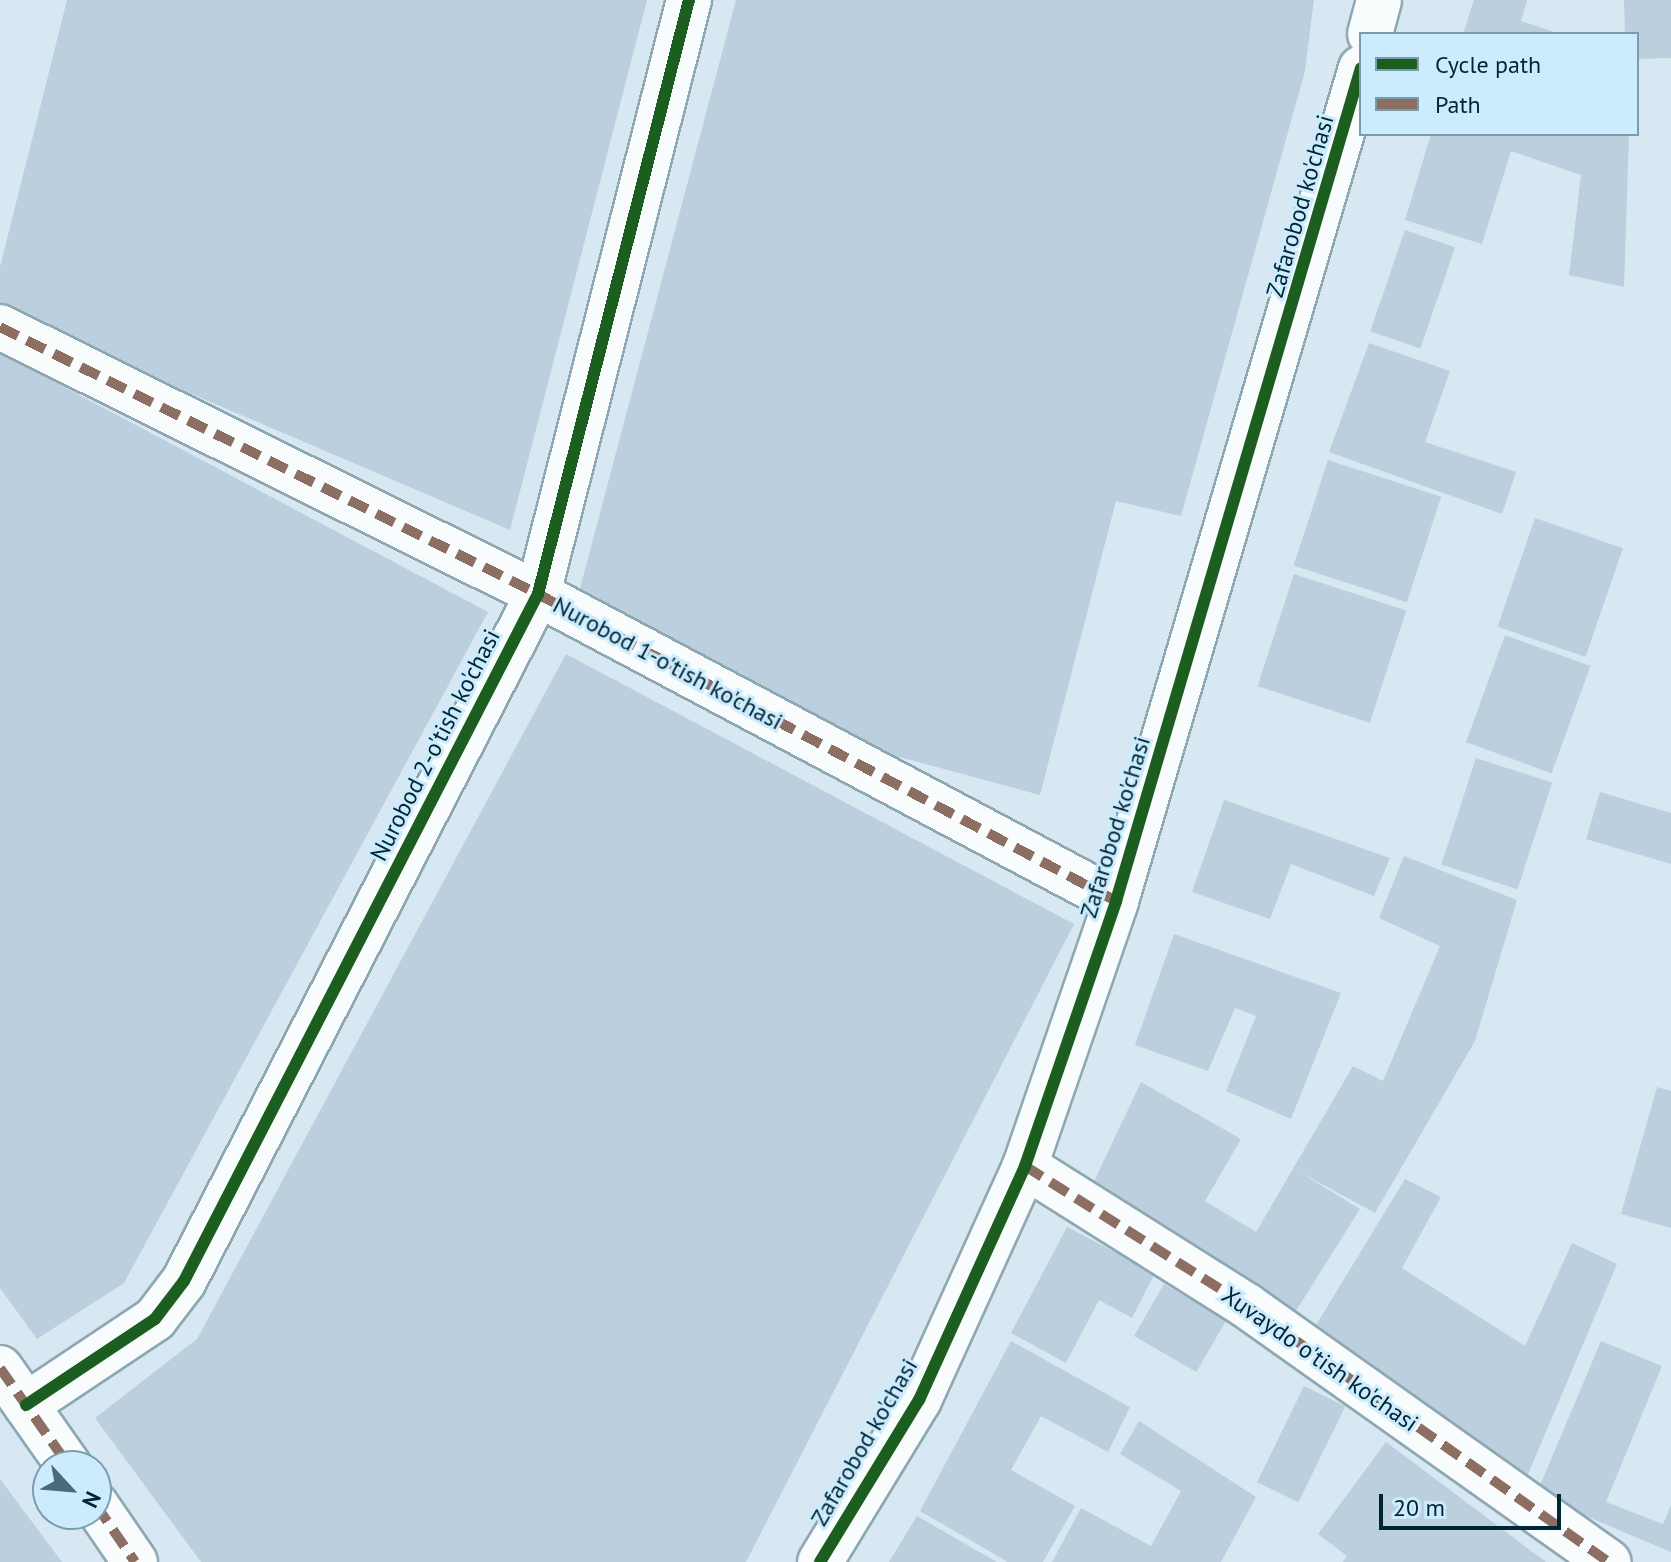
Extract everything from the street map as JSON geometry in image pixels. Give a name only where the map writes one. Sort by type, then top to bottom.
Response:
[{"type":"street","name":"Nurobod 2-o'tish ko'chasi","points":[[26,1405],[155,1319],[184,1281],[538,594],[689,0]]},
{"type":"street","points":[[1371,32],[1379,0]]},
{"type":"street","name":"Zafarobod ko'chasi","points":[[820,1562],[919,1400],[1025,1166],[1116,901],[1359,75]]},
{"type":"street","name":"Nurobod 1-o'tish ko'chasi","points":[[0,327],[538,594],[1116,901]]},
{"type":"street","name":"Xuvaydo o'tish ko'chasi","points":[[1025,1166],[1247,1306],[1609,1562]]},
{"type":"street","points":[[0,1368],[58,1450]]},
{"type":"street","points":[[112,1528],[135,1562]]},
{"type":"building","points":[[67,0],[647,0],[510,530],[0,312],[0,267]]},
{"type":"building","points":[[736,0],[1314,0],[1305,71],[1181,516],[1116,501],[1040,795],[833,739],[578,596]]},
{"type":"building","points":[[1474,0],[1527,0],[1521,21],[1554,32],[1464,32]]},
{"type":"building","points":[[1624,0],[1671,0],[1671,58],[1639,59],[1639,32],[1625,32]]},
{"type":"building","points":[[1430,136],[1629,136],[1624,287],[1569,275],[1581,175],[1511,151],[1482,244],[1405,220]]},
{"type":"building","points":[[1405,230],[1455,247],[1420,348],[1370,331]]},
{"type":"building","points":[[1369,343],[1450,371],[1425,442],[1516,472],[1502,514],[1329,452]]},
{"type":"building","points":[[0,353],[488,612],[124,1283],[37,1339],[0,1288]]},
{"type":"building","points":[[1328,460],[1441,497],[1407,602],[1294,566]]},
{"type":"building","points":[[1535,518],[1623,548],[1585,657],[1498,627]]},
{"type":"building","points":[[1294,574],[1406,610],[1370,723],[1258,686]]},
{"type":"building","points":[[1505,635],[1591,666],[1552,773],[1466,742]]},
{"type":"building","points":[[566,654],[1074,924],[746,1562],[201,1562],[95,1418],[197,1339]]},
{"type":"building","points":[[1476,758],[1552,783],[1517,889],[1441,865]]},
{"type":"building","points":[[1600,792],[1671,813],[1671,864],[1586,839]]},
{"type":"building","points":[[1224,800],[1390,858],[1374,896],[1291,864],[1270,919],[1192,892]]},
{"type":"building","points":[[1404,856],[1517,900],[1475,1041],[1375,1213],[1298,1171],[1360,1209],[1289,1322],[1089,1192],[1141,1082],[1241,1139],[1205,1201],[1256,1232],[1353,1066],[1383,1081],[1440,946],[1379,918]]},
{"type":"building","points":[[1174,934],[1341,993],[1291,1119],[1226,1091],[1256,1016],[1235,1008],[1208,1071],[1135,1045]]},
{"type":"building","points":[[1657,1087],[1671,1091],[1671,1228],[1621,1214]]},
{"type":"building","points":[[1405,1179],[1441,1197],[1402,1268],[1525,1346],[1572,1243],[1617,1264],[1526,1479],[1310,1335]]},
{"type":"building","points":[[1067,1227],[1155,1273],[1132,1318],[1099,1300],[1066,1363],[1011,1333]]},
{"type":"building","points":[[1164,1284],[1226,1320],[1196,1372],[1134,1336]]},
{"type":"building","points":[[1011,1341],[1130,1407],[1108,1452],[1041,1416],[1011,1470],[1075,1506],[1043,1562],[1008,1562],[920,1511]]},
{"type":"building","points":[[1601,1341],[1662,1366],[1606,1502],[1663,1524],[1671,1505],[1671,1552],[1536,1495]]},
{"type":"building","points":[[1304,1386],[1345,1406],[1298,1502],[1257,1482]]},
{"type":"building","points":[[1139,1421],[1256,1497],[1221,1562],[1052,1562],[1081,1508],[1151,1546],[1181,1491],[1120,1454]]},
{"type":"building","points":[[1386,1442],[1546,1562],[1343,1562],[1347,1556],[1318,1534]]},
{"type":"building","points":[[0,1479],[32,1522],[32,1530],[38,1530],[62,1562],[0,1562]]},
{"type":"building","points":[[917,1516],[997,1562],[889,1562]]},
{"type":"marked path","points":[[0,327],[538,594],[1116,901]]},
{"type":"marked path","points":[[1025,1166],[1247,1306],[1609,1562]]},
{"type":"marked path","points":[[0,1368],[58,1450]]},
{"type":"marked path","points":[[112,1528],[135,1562]]},
{"type":"cycle path","points":[[26,1405],[155,1319],[184,1281],[538,594],[689,0]]},
{"type":"cycle path","points":[[820,1562],[919,1400],[1025,1166],[1116,901],[1359,75]]}]
